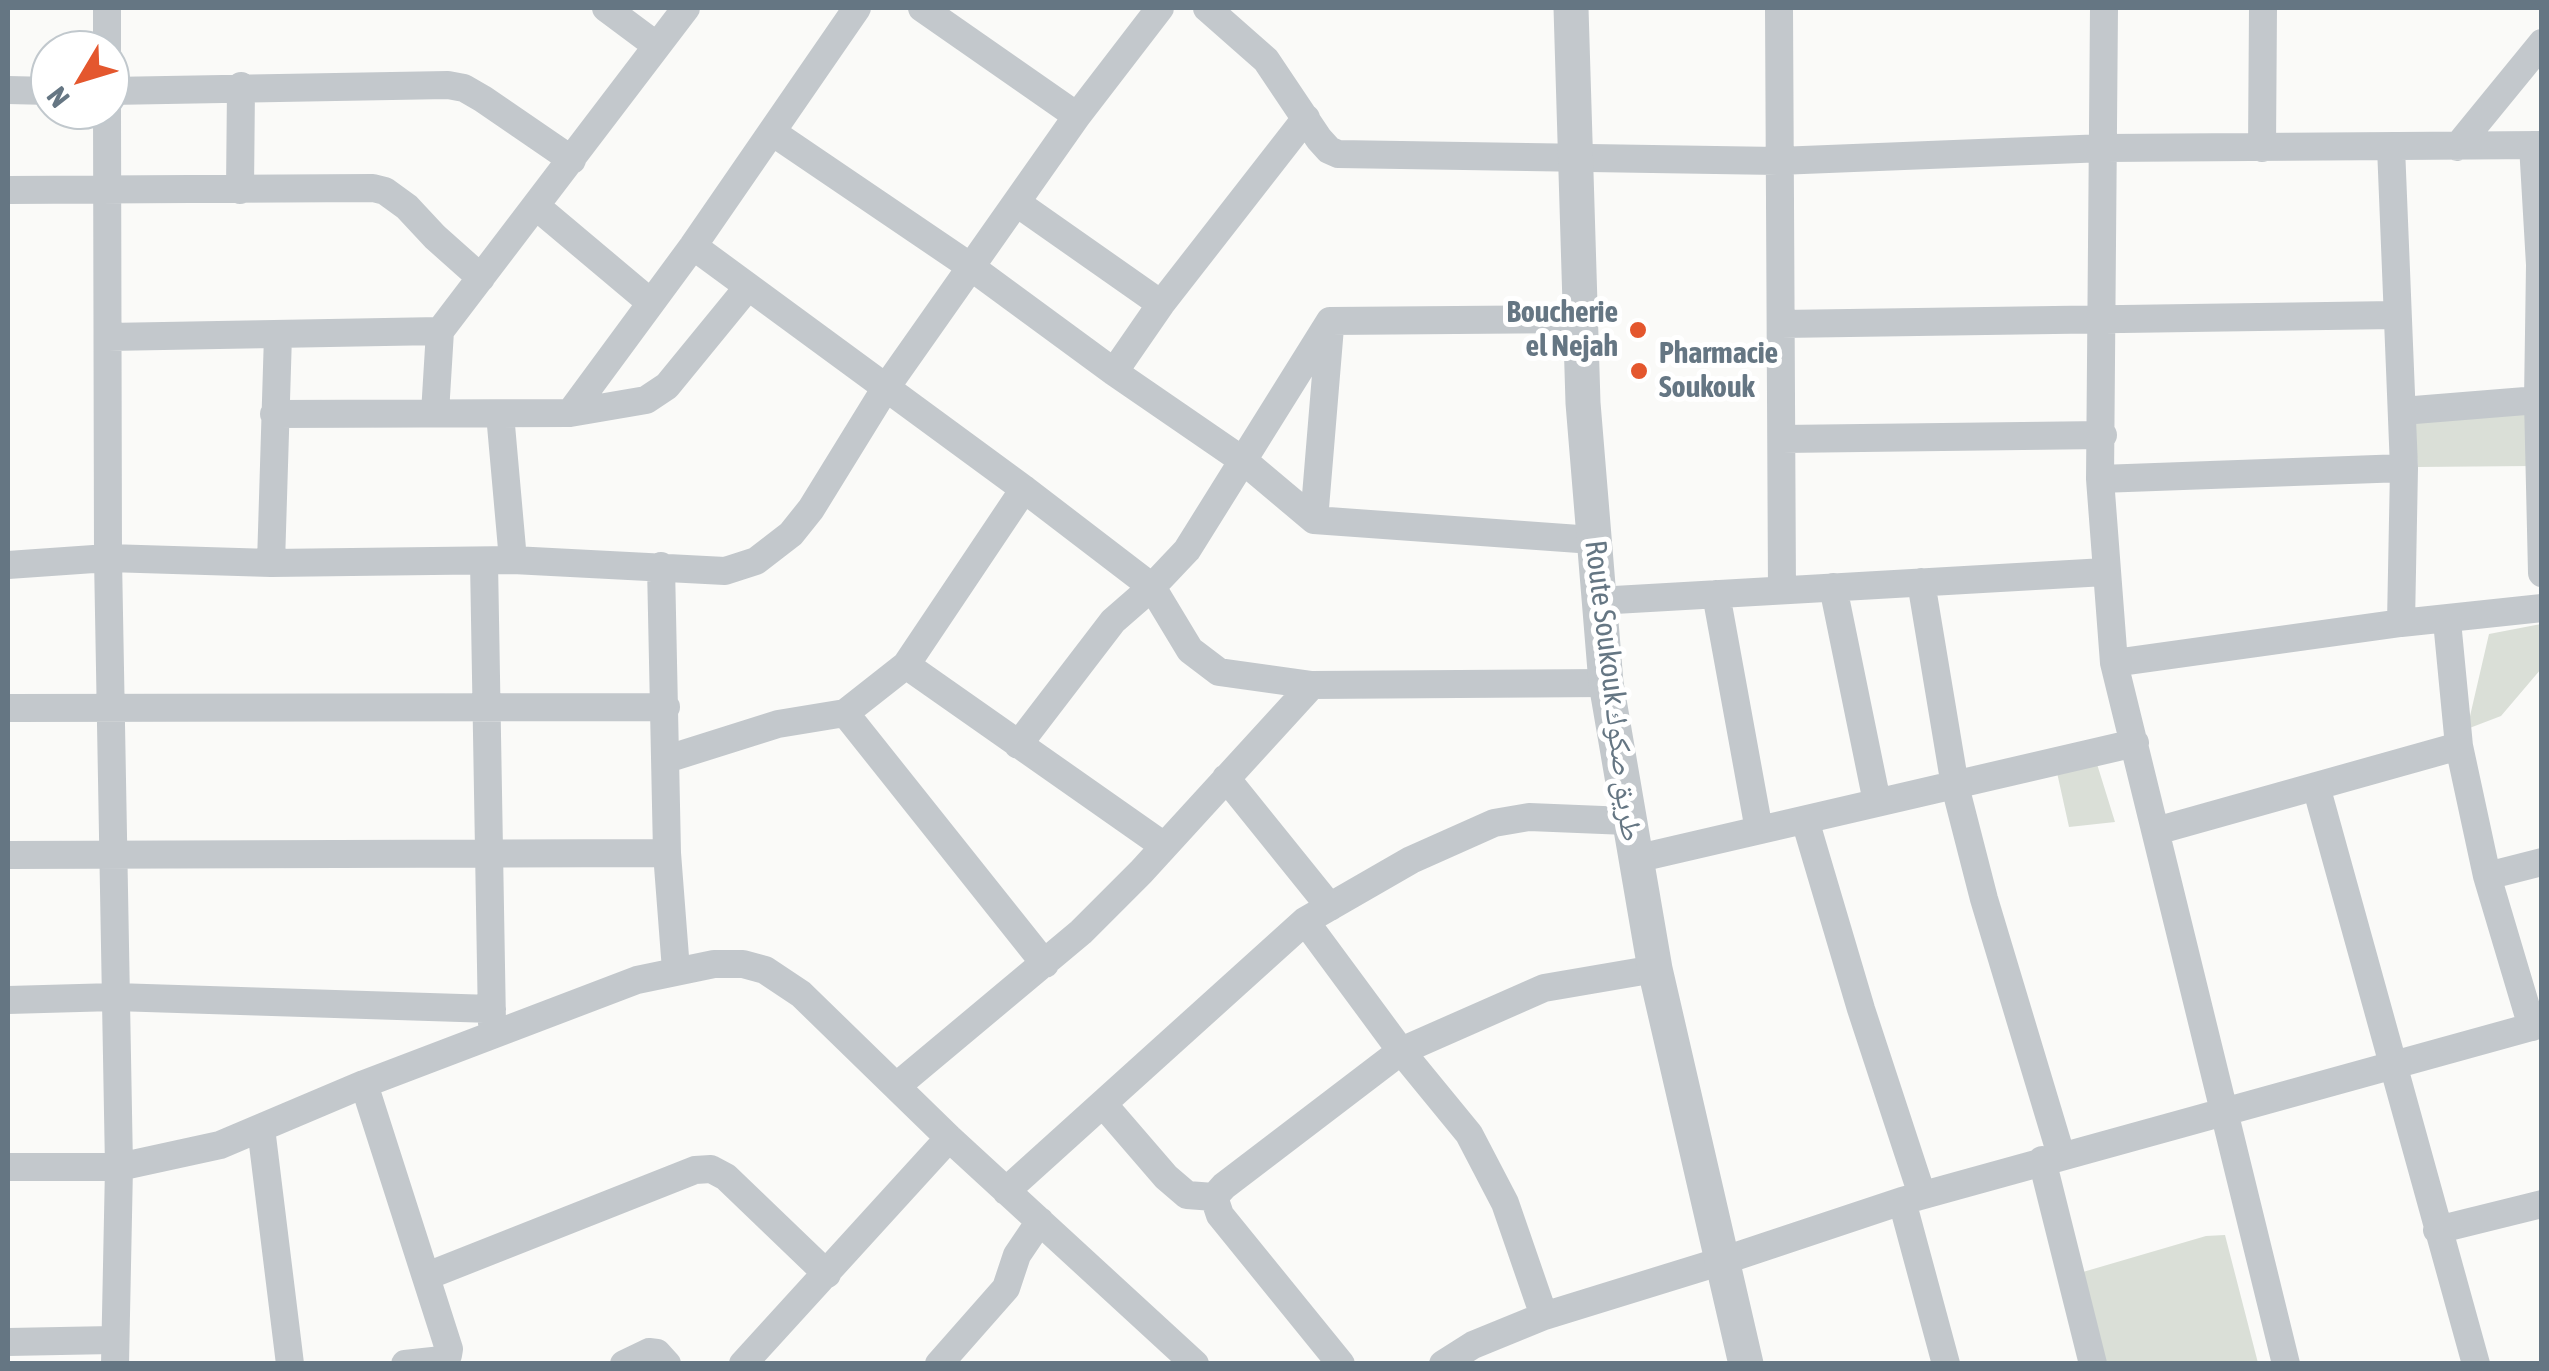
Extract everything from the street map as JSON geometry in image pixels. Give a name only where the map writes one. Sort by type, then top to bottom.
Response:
[{"type":"street","points":[[606,8],[657,46]]},
{"type":"street","points":[[436,414],[440,330],[686,8]]},
{"type":"street","points":[[570,413],[693,246],[857,8]]},
{"type":"street","points":[[922,8],[1076,116]]},
{"type":"street","points":[[8,565],[108,558],[271,563],[513,560],[725,571],[742,568],[770,553],[811,510],[885,389],[1076,116],[1160,8]]},
{"type":"street","points":[[1207,8],[1266,60],[1319,139],[1338,154],[1778,161],[2104,148],[2537,145],[2542,573]]},
{"type":"street","name":"Route Soukouk طريق صكوك","points":[[1572,8],[1581,320],[1593,540],[1606,683],[1627,821],[1656,969],[1746,1364]]},
{"type":"street","points":[[1779,8],[1782,590]]},
{"type":"street","points":[[2104,8],[2100,479],[2114,663],[2286,1364]]},
{"type":"street","points":[[2262,148],[2263,8]]},
{"type":"street","points":[[2457,146],[2542,43]]},
{"type":"street","points":[[130,90],[434,84],[464,88],[572,160]]},
{"type":"street","points":[[240,190],[241,86]]},
{"type":"street","points":[[1114,372],[1161,304],[1306,118]]},
{"type":"street","points":[[8,1342],[114,1351],[119,1167],[108,558],[108,130]]},
{"type":"street","points":[[772,132],[1245,462],[1314,520],[1593,540]]},
{"type":"street","points":[[2391,147],[2404,468],[2400,624]]},
{"type":"street","points":[[8,190],[385,190],[480,278]]},
{"type":"street","points":[[1017,203],[1161,304]]},
{"type":"street","points":[[536,208],[650,302]]},
{"type":"street","points":[[693,246],[1152,588],[1190,650],[1219,672],[1312,686],[1606,683]]},
{"type":"street","points":[[274,414],[570,413],[646,400],[658,394],[748,287]]},
{"type":"street","points":[[1782,324],[2395,314]]},
{"type":"street","points":[[1330,321],[1581,320]]},
{"type":"street","points":[[1018,745],[1112,621],[1152,588],[1187,550],[1330,321]]},
{"type":"street","points":[[1314,520],[1330,321]]},
{"type":"street","points":[[108,337],[440,330]]},
{"type":"street","points":[[271,563],[278,336]]},
{"type":"street","points":[[2402,411],[2538,400]]},
{"type":"street","points":[[500,414],[513,560]]},
{"type":"street","points":[[1782,438],[2103,435]]},
{"type":"street","points":[[2100,479],[2404,468]]},
{"type":"street","points":[[667,759],[778,724],[845,713],[906,665],[1024,489]]},
{"type":"street","points":[[484,561],[492,1022]]},
{"type":"street","points":[[662,566],[668,853],[676,970]]},
{"type":"street","points":[[1598,600],[2105,572]]},
{"type":"street","points":[[1921,582],[1955,786],[2051,1157],[2093,1364]]},
{"type":"street","points":[[1833,587],[1877,802]]},
{"type":"street","points":[[1716,594],[1759,830]]},
{"type":"street","points":[[2114,663],[2542,608]]},
{"type":"street","points":[[1444,1364],[1473,1346],[1544,1316],[1912,1198],[2537,1025],[2487,876],[2459,746],[2447,621]]},
{"type":"street","points":[[906,665],[1164,846]]},
{"type":"street","points":[[898,1085],[1081,932],[1312,686]]},
{"type":"street","points":[[8,708],[666,708]]},
{"type":"street","points":[[845,713],[1045,964]]},
{"type":"street","points":[[1634,858],[2134,742]]},
{"type":"street","points":[[2156,832],[2459,746]]},
{"type":"street","points":[[1226,778],[1330,907]]},
{"type":"street","points":[[2316,786],[2476,1364]]},
{"type":"street","points":[[1006,1191],[1305,921],[1411,860],[1494,823],[1530,818],[1627,821]]},
{"type":"street","points":[[1805,820],[1912,1198],[1946,1364]]},
{"type":"street","points":[[8,855],[668,853]]},
{"type":"street","points":[[2487,876],[2542,862]]},
{"type":"street","points":[[1305,921],[1401,1051],[1456,1116],[1482,1156],[1505,1203],[1544,1316]]},
{"type":"street","points":[[8,1166],[119,1167],[220,1145],[364,1084],[492,1022],[676,970],[743,964],[765,970],[801,994],[949,1138],[1195,1364]]},
{"type":"street","points":[[1214,1197],[1401,1051],[1544,988],[1656,969]]},
{"type":"street","points":[[8,1000],[114,997],[492,1022]]},
{"type":"street","points":[[364,1084],[427,1276],[448,1355],[442,1360],[405,1364]]},
{"type":"street","points":[[1103,1104],[1166,1177],[1187,1195],[1214,1197]]},
{"type":"street","points":[[261,1128],[290,1364]]},
{"type":"street","points":[[743,1364],[949,1138]]},
{"type":"street","points":[[427,1276],[695,1170],[711,1169],[726,1177],[827,1274]]},
{"type":"street","points":[[1214,1197],[1220,1215],[1341,1364]]},
{"type":"street","points":[[2437,1230],[2542,1204]]},
{"type":"street","points":[[946,1361],[1006,1288],[1017,1255],[1040,1221]]},
{"type":"street","points":[[624,1364],[649,1352],[656,1353],[667,1364]]},
{"type":"shaded area","points":[[2529,407],[2532,466],[2418,467],[2413,418]]},
{"type":"shaded area","points":[[2541,624],[2541,669],[2501,716],[2467,729],[2489,634]]},
{"type":"shaded area","points":[[2097,764],[2115,822],[2069,827],[2056,768]]},
{"type":"shaded area","points":[[2225,1235],[2258,1363],[2106,1363],[2083,1272],[2206,1236]]},
{"type":"place","name":"Boucherie el Nejah","points":[[1638,330]]},
{"type":"place","name":"Pharmacie Soukouk","points":[[1639,371]]}]
